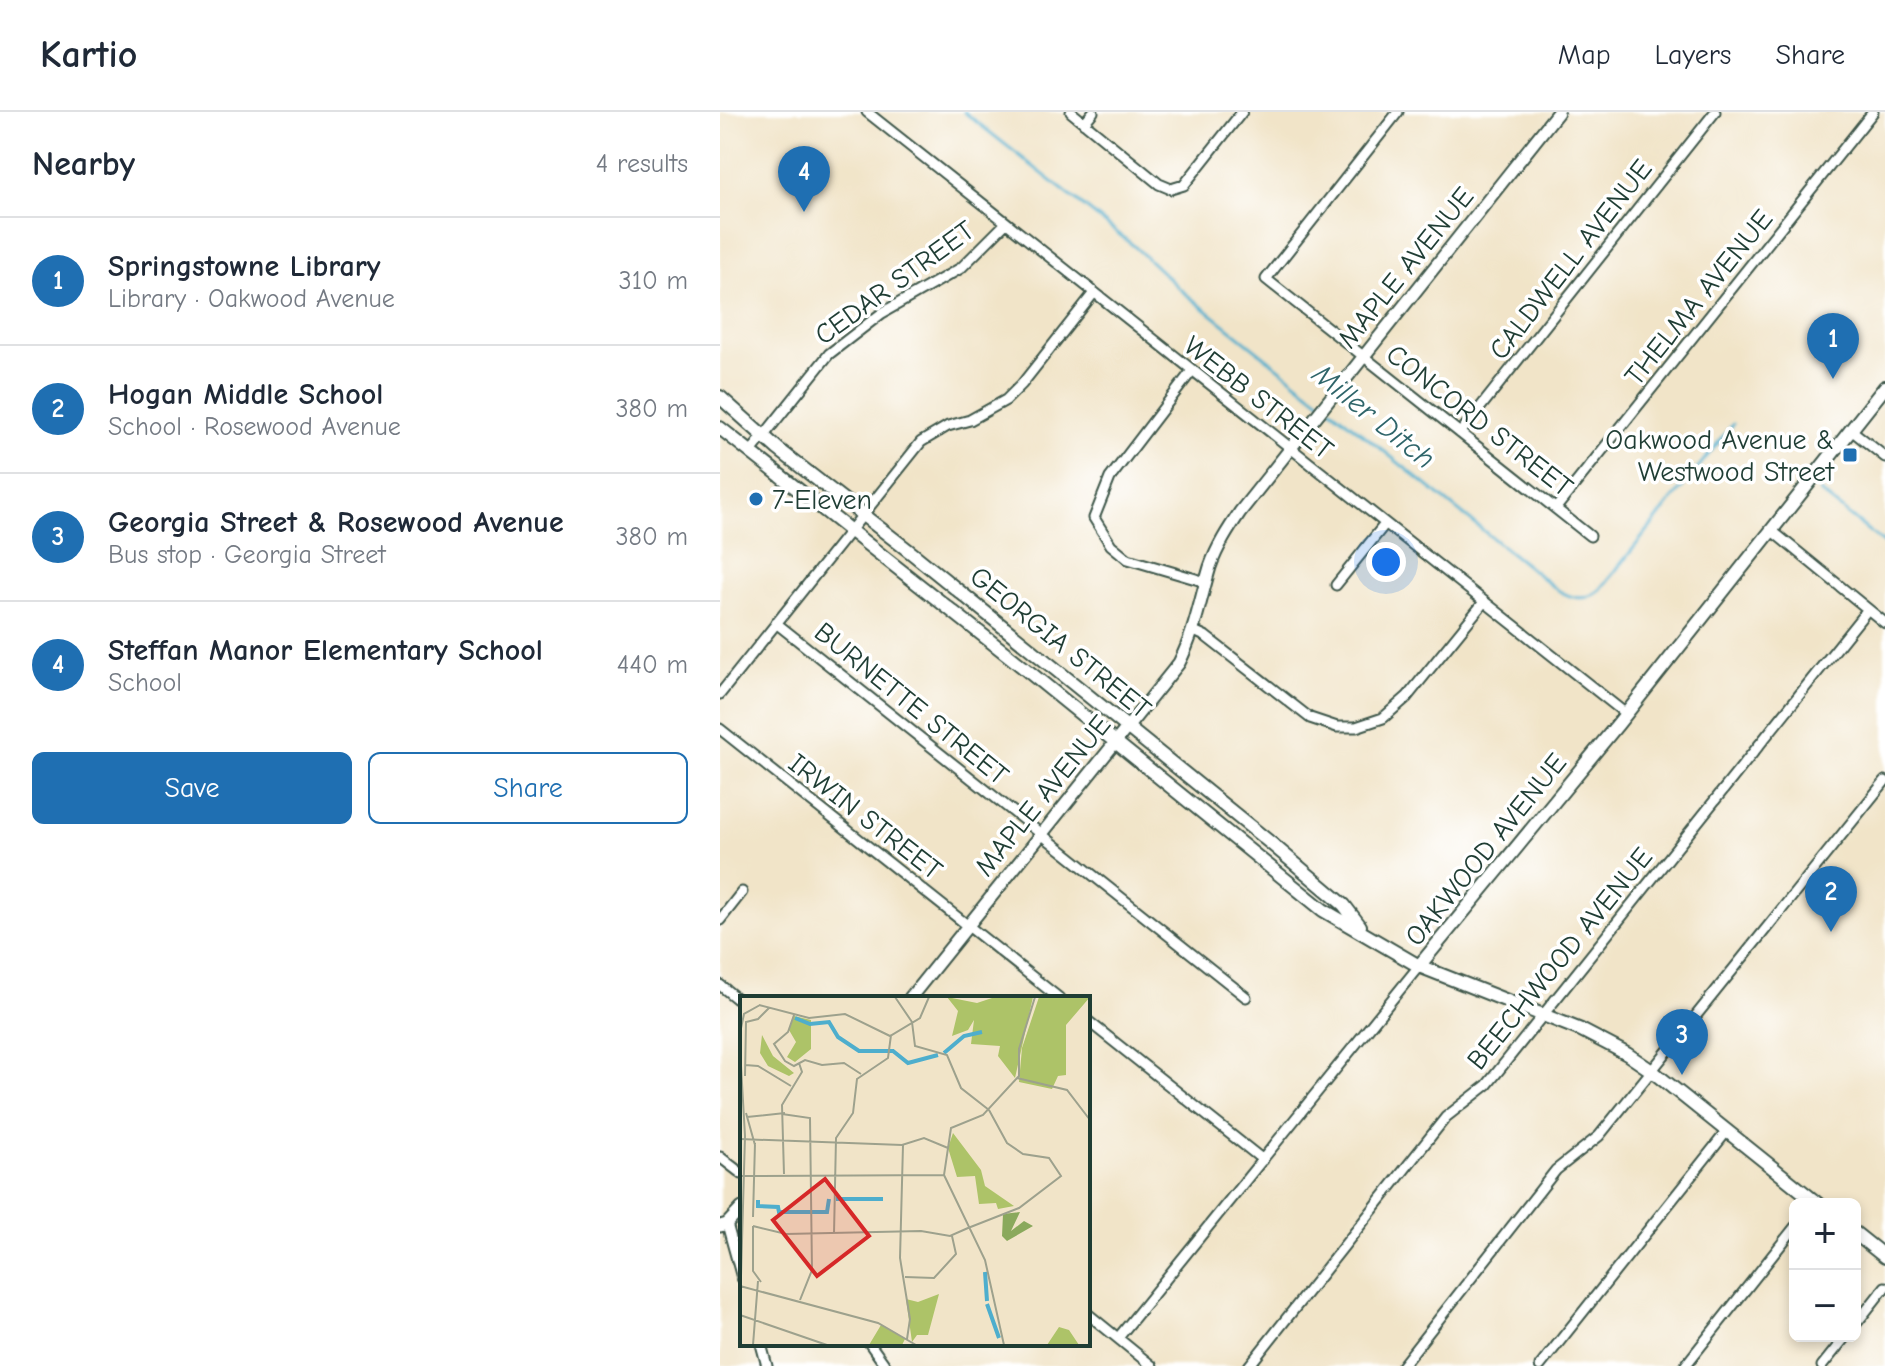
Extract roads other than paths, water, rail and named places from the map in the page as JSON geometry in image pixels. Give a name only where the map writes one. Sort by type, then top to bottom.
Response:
[{"type":"main road","name":"OAKWOOD AVENUE","points":[[1419,966],[1626,714],[1885,387]]},
{"type":"main road","name":"GEORGIA STREET","points":[[720,397],[763,436],[1128,726],[1332,895],[1364,932]]},
{"type":"main road","name":"GEORGIA STREET","points":[[720,428],[1323,910],[1419,966],[1606,1042],[1652,1071],[1809,1198]]},
{"type":"main road","points":[[1861,1238],[1885,1257]]},
{"type":"street","name":"WEBB STREET","points":[[867,112],[1626,714]]},
{"type":"street","points":[[1071,112],[1159,184],[1171,189],[1184,185],[1242,112]]},
{"type":"street","points":[[1084,123],[1093,112]]},
{"type":"street","name":"CONCORD STREET","points":[[1398,112],[1266,279],[1590,536]]},
{"type":"street","name":"MAPLE AVENUE","points":[[912,996],[1179,663],[1194,631],[1206,582],[1223,537],[1289,449],[1558,112]]},
{"type":"street","name":"CALDWELL AVENUE","points":[[1460,433],[1715,112]]},
{"type":"street","name":"THELMA AVENUE","points":[[1556,508],[1873,112]]},
{"type":"street","name":"CEDAR STREET","points":[[750,453],[829,354],[882,313],[961,268],[1005,224]]},
{"type":"street","points":[[720,694],[921,442],[1006,400],[1093,294]]},
{"type":"street","points":[[1191,372],[1110,478],[1094,518],[1111,545],[1128,559],[1206,582]]},
{"type":"street","points":[[1850,429],[1885,457]]},
{"type":"street","points":[[1336,585],[1385,524]]},
{"type":"street","points":[[1771,530],[1885,623]]},
{"type":"street","points":[[1194,631],[1205,636],[1310,718],[1337,727],[1356,727],[1383,718],[1407,697],[1484,602]]},
{"type":"street","name":"BEECHWOOD AVENUE","points":[[1249,1366],[1446,1117],[1487,1085],[1868,609]]},
{"type":"street","name":"BURNETTE STREET","points":[[776,623],[1246,997]]},
{"type":"street","name":"IRWIN STREET","points":[[720,729],[1056,996]]},
{"type":"street","points":[[1402,1366],[1556,1170],[1599,1136],[1885,781]]},
{"type":"street","points":[[720,920],[742,892]]},
{"type":"street","name":"OAKWOOD AVENUE","points":[[1118,1338],[1419,966]]},
{"type":"street","points":[[720,985],[740,1001]]},
{"type":"street","points":[[1090,1023],[1263,1160]]},
{"type":"street","points":[[1540,1366],[1727,1131]]},
{"type":"street","points":[[720,1157],[740,1172]]},
{"type":"street","points":[[740,1210],[723,1225],[740,1272]]},
{"type":"street","points":[[1685,1366],[1789,1235]]},
{"type":"street","points":[[1861,1317],[1885,1287]]},
{"type":"street","points":[[1090,1316],[1152,1366]]},
{"type":"street","points":[[1822,1366],[1841,1342]]},
{"type":"street","points":[[762,1346],[767,1366]]},
{"type":"street","points":[[871,1346],[885,1365]]},
{"type":"waterway","name":"Miller Ditch","points":[[964,112],[1134,246],[1181,290],[1323,403]]},
{"type":"waterway","name":"Miller Ditch","points":[[1329,407],[1556,589],[1578,598],[1600,590],[1733,424]]},
{"type":"waterway","name":"Miller Ditch","points":[[1820,492],[1885,544]]},
{"type":"place","name":"Steffan Manor Elementary School","points":[[804,212]]},
{"type":"place","name":"Springstowne Library","points":[[1833,379]]},
{"type":"place","name":"Oakwood Avenue & Westwood Street","points":[[1850,455]]},
{"type":"place","name":"7-Eleven","points":[[756,499]]},
{"type":"place","name":"Hogan Middle School","points":[[1831,932]]},
{"type":"place","name":"Georgia Street & Rosewood Avenue","points":[[1682,1075]]}]
